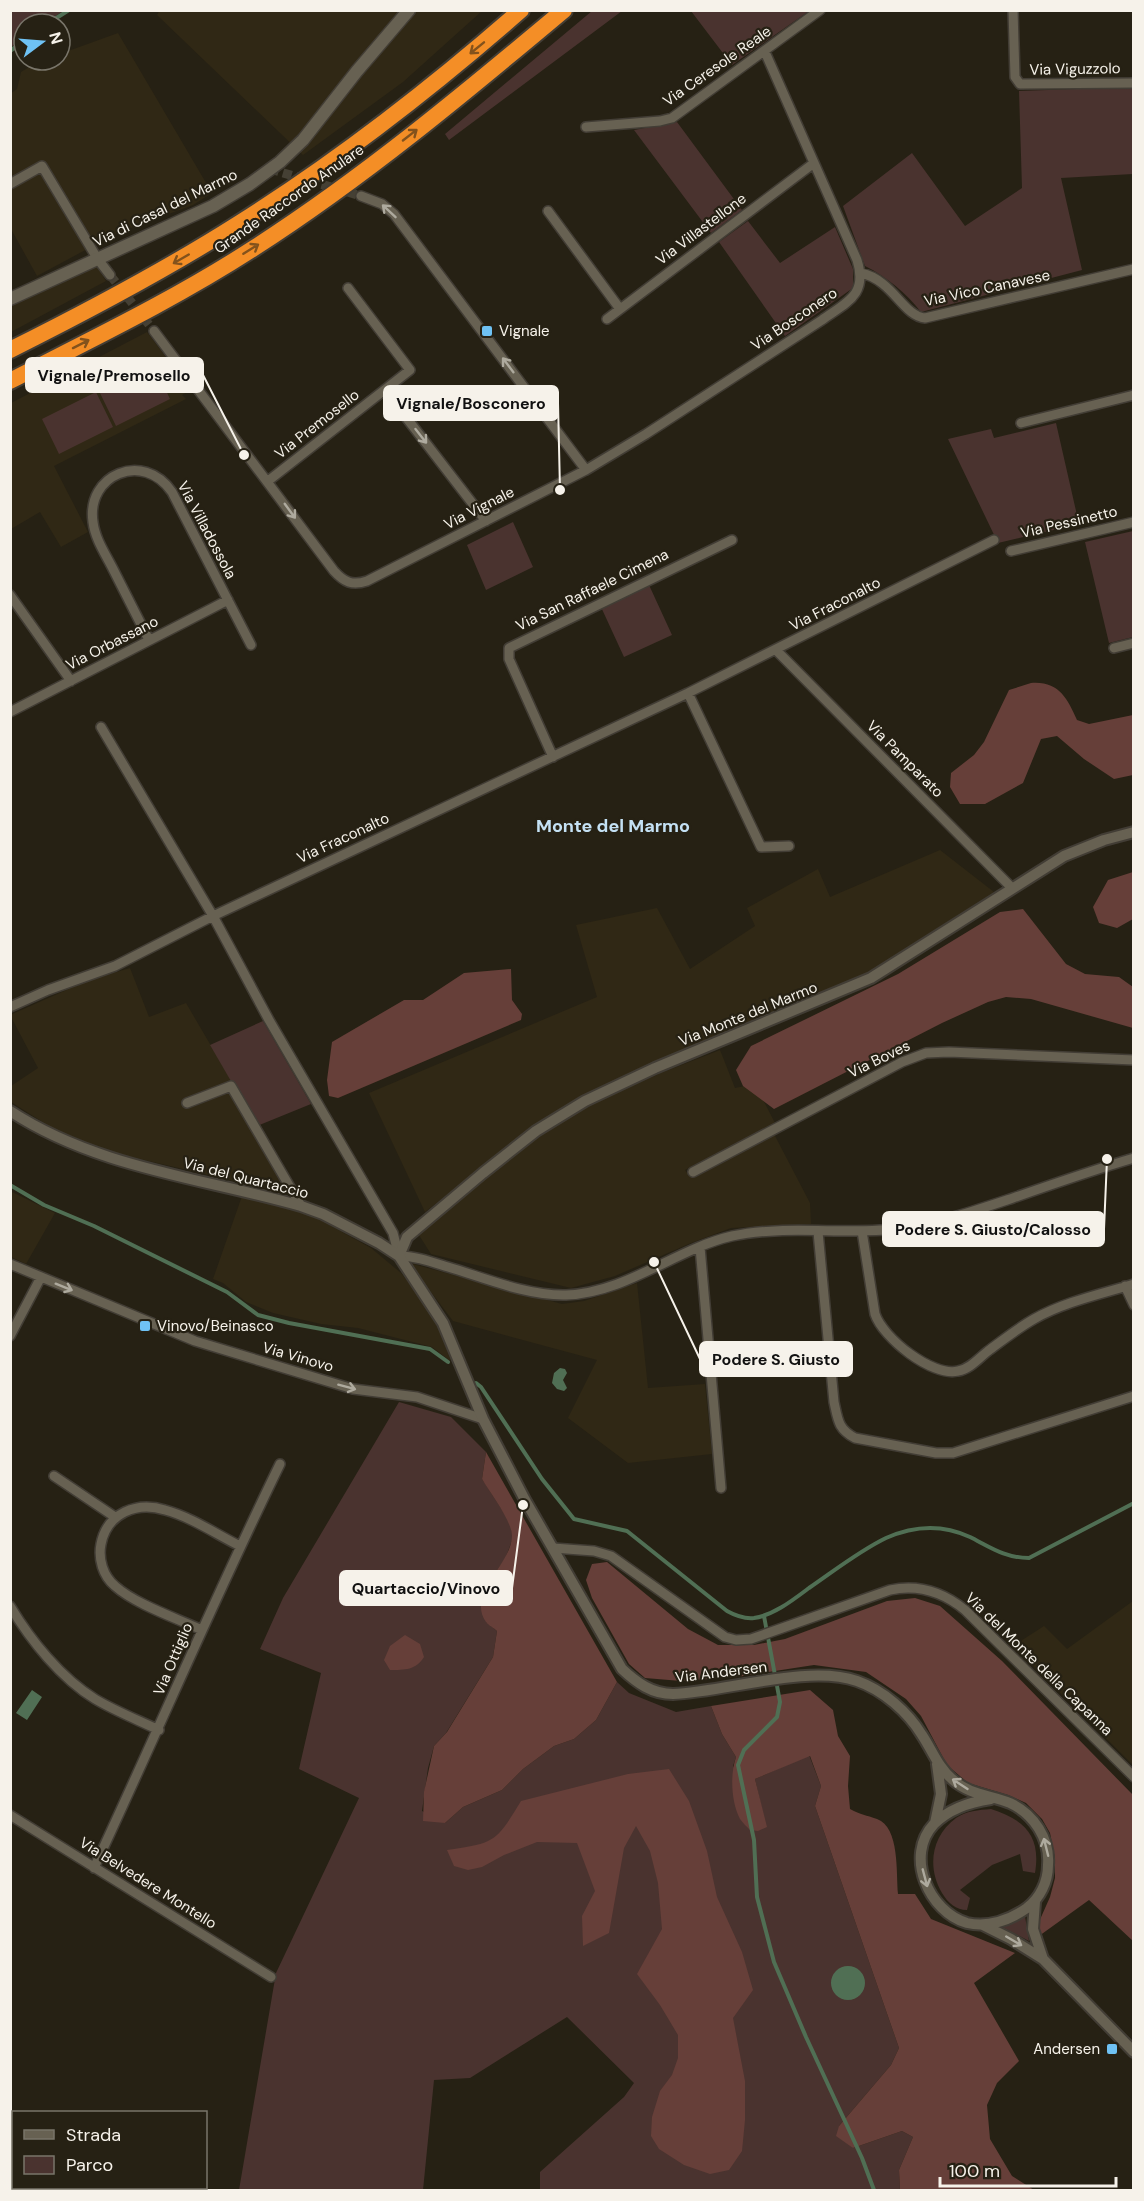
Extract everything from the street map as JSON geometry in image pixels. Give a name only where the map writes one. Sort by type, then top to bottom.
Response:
[{"type":"highway","name":"Grande Raccordo Anulare","points":[[10,350],[139,283],[276,199],[381,125],[522,10]]},
{"type":"highway","name":"Grande Raccordo Anulare","points":[[10,381],[147,310],[254,249],[396,146],[564,10]]},
{"type":"main road","name":"Via di Casal del Marmo","points":[[10,299],[241,191],[280,162],[310,132],[345,85],[409,10]]},
{"type":"street","name":"Via Ceresole Reale","points":[[586,127],[672,118],[820,10]]},
{"type":"street","name":"Via Viguzzolo","points":[[1013,10],[1015,77],[1019,84],[1134,83]]},
{"type":"street","points":[[765,52],[854,251],[861,273]]},
{"type":"street","name":"Via Villastellone","points":[[607,319],[814,163]]},
{"type":"street","points":[[10,184],[42,166],[97,258],[110,275]]},
{"type":"street","points":[[361,196],[382,204],[394,214],[586,470]]},
{"type":"street","points":[[548,212],[620,309]]},
{"type":"street","name":"Via Vico Canavese","points":[[861,273],[880,280],[916,317],[925,318],[1134,269]]},
{"type":"street","name":"Via Bosconero","points":[[586,470],[646,434],[829,315],[857,293],[861,273]]},
{"type":"street","name":"Via Premosello","points":[[268,481],[410,370],[348,288]]},
{"type":"street","name":"Via Vignale","points":[[154,331],[334,571],[345,581],[354,584],[367,581],[586,470]]},
{"type":"street","points":[[385,390],[486,521]]},
{"type":"street","points":[[1021,423],[1134,395]]},
{"type":"street","name":"Via Villadossola","points":[[149,640],[94,528],[92,510],[95,497],[103,485],[126,471],[140,470],[153,473],[164,481],[251,645]]},
{"type":"street","name":"Via Pessinetto","points":[[1011,551],[1134,522]]},
{"type":"street","name":"Via San Raffaele Cimena","points":[[552,757],[509,659],[510,646],[732,540]]},
{"type":"street","name":"Via Fraconalto","points":[[10,1007],[48,990],[115,966],[213,916],[688,693],[994,540]]},
{"type":"street","points":[[10,595],[71,681]]},
{"type":"street","name":"Via Orbassano","points":[[10,712],[228,600]]},
{"type":"street","points":[[1114,648],[1134,643]]},
{"type":"street","name":"Via Pamparato","points":[[776,650],[1012,888]]},
{"type":"street","points":[[688,693],[761,847],[789,846]]},
{"type":"street","points":[[101,727],[213,916],[269,1020],[393,1233],[399,1256],[419,1258],[527,1290],[567,1294],[602,1288],[700,1247],[743,1235],[862,1231],[907,1227],[942,1220],[1134,1158]]},
{"type":"street","name":"Via Monte del Marmo","points":[[399,1256],[407,1237],[499,1160],[537,1131],[573,1108],[655,1068],[849,989],[883,972],[1012,888],[1071,853],[1104,840],[1134,832]]},
{"type":"street","name":"Via Boves","points":[[693,1172],[902,1062],[926,1053],[993,1053],[1134,1060]]},
{"type":"street","points":[[187,1103],[231,1086],[301,1206]]},
{"type":"street","name":"Via del Quartaccio","points":[[10,1111],[63,1140],[90,1151],[159,1172],[301,1206],[323,1214],[388,1247],[399,1256],[443,1323],[483,1419]]},
{"type":"street","points":[[862,1231],[878,1323],[911,1355],[926,1364],[950,1372],[967,1368],[1035,1319],[1065,1306],[1129,1285],[1134,1305]]},
{"type":"street","points":[[818,1232],[834,1402],[840,1425],[845,1432],[855,1438],[936,1453],[953,1453],[1134,1396]]},
{"type":"street","points":[[700,1247],[722,1488]]},
{"type":"street","name":"Via Vinovo","points":[[10,1264],[195,1341],[353,1389],[422,1399],[483,1419]]},
{"type":"street","points":[[10,1336],[41,1277]]},
{"type":"street","name":"Via Andersen","points":[[483,1419],[525,1500],[622,1669],[642,1685],[661,1693],[680,1694],[813,1676],[851,1679],[870,1687],[906,1714],[923,1736],[936,1761],[960,1785],[1010,1803],[1022,1810],[1037,1825],[1048,1851],[1048,1871],[1042,1891],[1035,1902],[1033,1929],[1043,1959]]},
{"type":"street","name":"Via Ottiglio","points":[[94,1868],[159,1730],[240,1546],[280,1464]]},
{"type":"street","points":[[54,1476],[115,1517]]},
{"type":"street","points":[[202,1630],[125,1593],[110,1581],[102,1564],[101,1547],[105,1531],[115,1517],[132,1509],[162,1509],[240,1546]]},
{"type":"street","name":"Via del Monte della Capanna","points":[[553,1548],[594,1551],[611,1556],[725,1637],[743,1640],[890,1590],[914,1588],[936,1592],[965,1610],[1134,1777]]},
{"type":"street","points":[[10,1606],[45,1653],[71,1680],[94,1699],[159,1730]]},
{"type":"street","name":"Via Andersen","points":[[936,1761],[941,1794],[935,1823],[925,1840],[922,1859],[924,1878],[929,1892],[938,1904],[955,1918],[982,1925],[1011,1939],[1043,1959],[1134,2052]]},
{"type":"street","points":[[935,1823],[966,1804],[991,1798]]},
{"type":"street","name":"Via Belvedere Montello","points":[[10,1815],[270,1977]]},
{"type":"street","points":[[982,1925],[1008,1919],[1035,1902]]},
{"type":"shaded area","points":[[160,10],[482,11],[403,82],[303,155],[157,15]]},
{"type":"shaded area","points":[[118,33],[212,193],[193,205],[117,233],[37,276],[11,229],[10,94],[17,89],[21,72],[72,72],[72,50]]},
{"type":"shaded area","points":[[95,263],[106,281],[11,332],[11,304]]},
{"type":"shaded area","points":[[147,332],[191,390],[182,395],[186,399],[54,466],[88,532],[61,547],[40,512],[11,529],[11,403]]},
{"type":"shaded area","points":[[1031,683],[1049,685],[1061,692],[1077,720],[1089,724],[1133,715],[1133,775],[1114,779],[1084,759],[1057,736],[1041,739],[1023,783],[985,804],[960,804],[950,787],[951,773],[974,755],[984,742],[1009,690]]},
{"type":"shaded area","points":[[940,850],[994,892],[863,976],[588,1093],[547,1118],[425,1212],[369,1093],[597,997],[576,925],[657,908],[690,969],[755,926],[747,908],[818,869],[830,897]]},
{"type":"shaded area","points":[[1133,872],[1133,919],[1117,928],[1099,923],[1093,907],[1108,880]]},
{"type":"shaded area","points":[[1023,909],[1066,964],[1085,974],[1119,977],[1133,987],[1133,1028],[1031,999],[1006,997],[988,1002],[942,1023],[774,1109],[743,1086],[736,1070],[751,1046],[898,974],[1000,912]]},
{"type":"shaded area","points":[[130,968],[149,1017],[186,1003],[231,1080],[182,1103],[184,1108],[227,1092],[231,1094],[290,1194],[110,1152],[52,1128],[11,1102],[11,1086],[38,1068],[10,1015],[89,980]]},
{"type":"shaded area","points":[[511,969],[512,1000],[522,1014],[521,1020],[338,1098],[329,1096],[327,1080],[332,1042],[404,1000],[423,1000],[464,973]]},
{"type":"shaded area","points":[[720,1050],[735,1088],[755,1084],[775,1123],[685,1170],[690,1177],[774,1134],[810,1203],[811,1224],[731,1228],[615,1276],[571,1288],[431,1254],[417,1232],[513,1155],[567,1118],[603,1099]]},
{"type":"shaded area","points":[[10,1191],[55,1213],[26,1264],[11,1257]]},
{"type":"shaded area","points":[[242,1196],[286,1206],[322,1221],[371,1248],[401,1273],[422,1300],[438,1325],[454,1359],[449,1360],[432,1347],[358,1328],[321,1324],[273,1313],[246,1302],[223,1283],[213,1279]]},
{"type":"shaded area","points":[[409,1263],[562,1304],[584,1301],[637,1283],[648,1388],[705,1384],[712,1454],[628,1463],[568,1418],[597,1360],[453,1321]]},
{"type":"shaded area","points":[[560,1368],[565,1369],[567,1373],[563,1380],[567,1388],[564,1391],[557,1389],[552,1383],[554,1373]]},
{"type":"shaded area","points":[[486,1452],[617,1682],[596,1720],[574,1739],[554,1746],[523,1769],[502,1790],[463,1807],[445,1823],[423,1821],[424,1792],[434,1746],[447,1732],[493,1657],[497,1631],[486,1622],[481,1612],[482,1601],[485,1590],[505,1557],[512,1536],[505,1515],[482,1479]]},
{"type":"shaded area","points":[[607,1562],[688,1629],[718,1645],[754,1645],[785,1639],[887,1601],[915,1598],[940,1606],[1002,1661],[1133,1795],[1133,1941],[1089,1900],[1039,1936],[1038,1924],[1050,1897],[1055,1878],[1055,1858],[1050,1833],[1042,1819],[1026,1803],[968,1783],[947,1765],[921,1716],[906,1699],[866,1672],[814,1665],[737,1677],[681,1681],[645,1678],[629,1664],[592,1598],[586,1580],[592,1564]]},
{"type":"shaded area","points":[[1133,1601],[1133,1765],[1013,1646],[1044,1626],[1067,1649]]},
{"type":"shaded area","points":[[405,1635],[420,1644],[424,1657],[414,1667],[390,1670],[384,1660],[390,1646]]},
{"type":"shaded area","points":[[32,1690],[42,1697],[27,1720],[16,1713]]},
{"type":"shaded area","points":[[810,1690],[833,1710],[838,1736],[850,1756],[848,1786],[850,1809],[877,1819],[890,1831],[895,1852],[898,1894],[915,1894],[931,1919],[1015,1953],[974,1983],[1019,2061],[997,2083],[987,2105],[990,2139],[1012,2176],[1034,2190],[900,2190],[899,2170],[913,2137],[902,2131],[853,2148],[836,2136],[839,2126],[891,2065],[899,2048],[815,1806],[821,1786],[810,1756],[755,1779],[767,1827],[758,1831],[750,1830],[740,1819],[733,1796],[732,1780],[736,1757],[722,1734],[711,1706]]},
{"type":"shaded area","points":[[669,1769],[689,1801],[707,1851],[717,1897],[742,1952],[753,1990],[733,2018],[745,2081],[742,2151],[729,2170],[710,2174],[684,2165],[659,2149],[651,2136],[652,2117],[660,2091],[672,2075],[678,2058],[678,2035],[637,1974],[662,1929],[658,1883],[650,1851],[636,1826],[624,1848],[609,1933],[583,1946],[582,1916],[595,1891],[577,1843],[537,1842],[504,1855],[482,1867],[468,1870],[454,1866],[447,1850],[475,1845],[493,1838],[506,1825],[521,1801],[628,1774]]},
{"type":"shaded area","points":[[848,1966],[860,1971],[865,1983],[860,1995],[848,2000],[836,1995],[831,1983],[836,1971]]},
{"type":"green space","points":[[11,10],[63,10],[62,12],[12,12],[11,47]]},
{"type":"green space","points":[[592,11],[622,11],[449,140],[445,134]]},
{"type":"green space","points":[[691,11],[809,11],[732,65]]},
{"type":"green space","points":[[1133,87],[1133,174],[1061,178],[1082,270],[921,312],[896,286],[865,266],[843,206],[912,153],[965,226],[1022,188],[1019,91]]},
{"type":"green space","points":[[677,122],[742,210],[711,233],[634,130]]},
{"type":"green space","points":[[748,221],[780,263],[835,227],[853,269],[853,288],[785,336],[719,242]]},
{"type":"green space","points":[[153,363],[170,399],[116,426],[99,391]]},
{"type":"green space","points":[[96,392],[113,427],[59,454],[42,419]]},
{"type":"green space","points":[[1056,423],[1079,524],[998,543],[948,439],[991,429],[994,438]]},
{"type":"green space","points":[[513,522],[533,567],[486,590],[467,545]]},
{"type":"green space","points":[[1133,531],[1133,637],[1109,643],[1085,542]]},
{"type":"green space","points":[[649,585],[672,635],[624,657],[601,607]]},
{"type":"green space","points":[[263,1021],[311,1104],[257,1126],[210,1045]]},
{"type":"green space","points":[[399,1402],[451,1417],[486,1452],[482,1479],[510,1522],[513,1538],[505,1559],[493,1576],[486,1622],[497,1631],[493,1657],[446,1733],[434,1746],[428,1768],[422,1811],[445,1823],[463,1807],[502,1790],[523,1769],[554,1746],[574,1739],[596,1720],[617,1682],[629,1693],[676,1712],[711,1706],[722,1734],[736,1757],[733,1766],[766,1827],[755,1779],[809,1755],[821,1786],[815,1806],[899,2048],[891,2065],[839,2126],[853,2148],[902,2131],[913,2137],[899,2170],[900,2190],[540,2190],[540,2172],[624,2097],[634,2083],[567,2017],[470,2078],[434,2080],[423,2190],[239,2190],[276,1973],[359,1798],[299,1769],[321,1673],[260,1649],[283,1598]]},
{"type":"green space","points":[[991,1809],[1013,1819],[1028,1832],[1036,1849],[1035,1873],[1023,1871],[1020,1854],[992,1865],[960,1890],[970,1898],[967,1910],[959,1909],[947,1900],[937,1883],[933,1863],[937,1843],[941,1834],[956,1818],[968,1812]]},
{"type":"green space","points":[[1025,1916],[1029,1941],[1002,1927],[1015,1922]]},
{"type":"waterway","points":[[10,1185],[44,1205],[94,1226],[227,1292],[258,1315],[289,1323],[430,1349],[448,1362]]},
{"type":"waterway","points":[[476,1383],[481,1387],[542,1479],[574,1519],[627,1531],[727,1611],[743,1618],[754,1618],[776,1610],[856,1555],[896,1534],[917,1529],[938,1528],[970,1537],[1005,1554],[1029,1558],[1134,1503]]},
{"type":"waterway","points":[[764,1616],[780,1702],[777,1717],[744,1750],[738,1765],[754,1840],[757,1897],[774,1962],[862,2158],[874,2190]]},
{"type":"tunnel","points":[[270,169],[361,196]]},
{"type":"tunnel","points":[[110,275],[154,331]]},
{"type":"place","name":"Vignale","points":[[487,331]]},
{"type":"place","name":"Vignale/Premosello","points":[[244,455]]},
{"type":"place","name":"Vignale/Bosconero","points":[[560,490]]},
{"type":"place","name":"Podere S. Giusto/Calosso","points":[[1107,1159]]},
{"type":"place","name":"Podere S. Giusto","points":[[654,1262]]},
{"type":"place","name":"Vinovo/Beinasco","points":[[145,1326]]},
{"type":"place","name":"Quartaccio/Vinovo","points":[[523,1505]]},
{"type":"place","name":"Andersen","points":[[1112,2049]]},
{"type":"district","name":"Monte del Marmo","points":[[613,826]]}]
